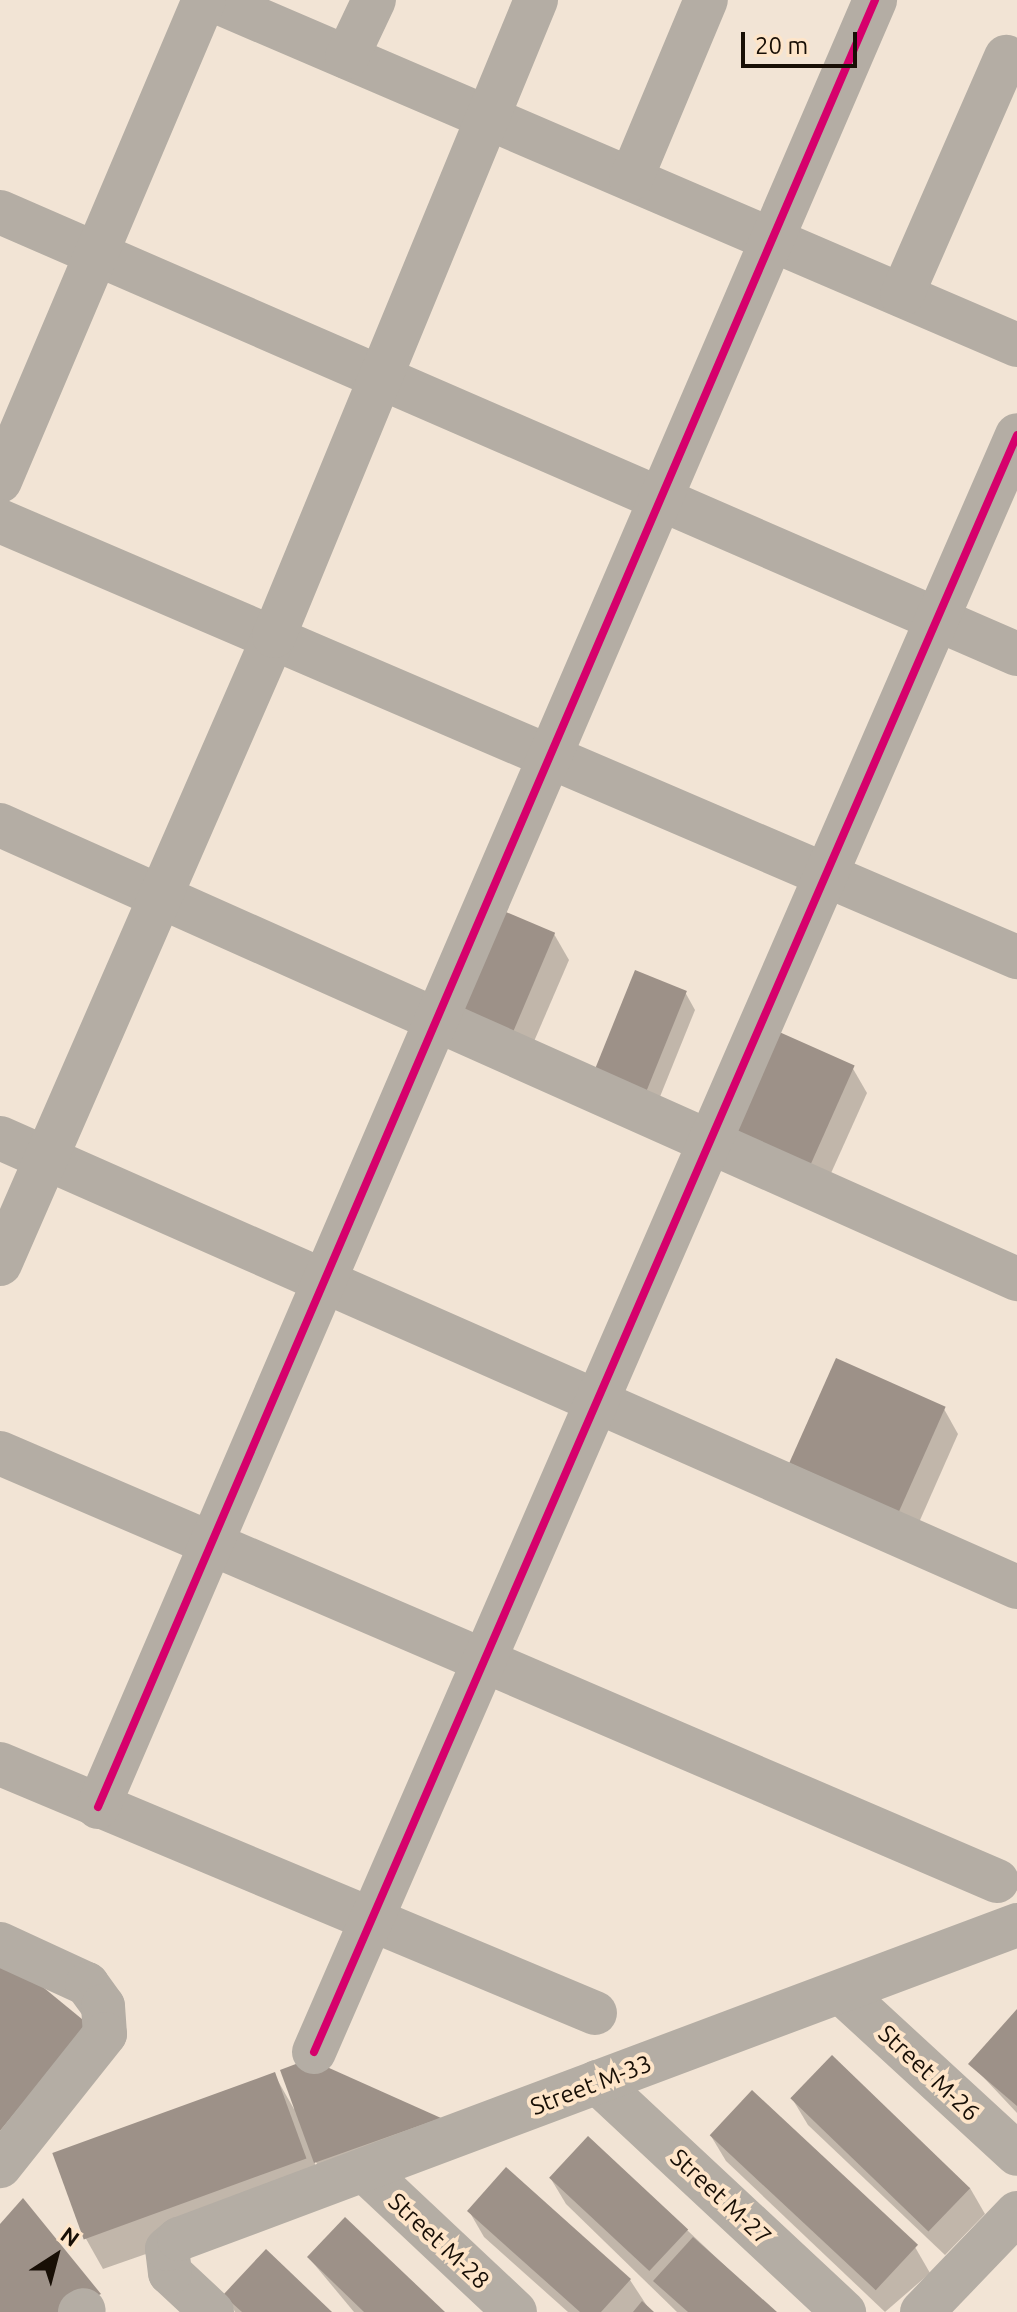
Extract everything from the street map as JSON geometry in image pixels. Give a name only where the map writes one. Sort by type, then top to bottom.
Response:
[{"type":"street","points":[[0,481],[204,0]]},
{"type":"street","points":[[213,0],[1017,345]]},
{"type":"street","points":[[347,57],[374,0]]},
{"type":"street","points":[[0,1264],[274,636],[491,117],[536,0]]},
{"type":"street","points":[[631,179],[706,0]]},
{"type":"street","points":[[98,1807],[875,0]]},
{"type":"street","points":[[902,295],[1006,57]]},
{"type":"street","points":[[0,212],[1017,654]]},
{"type":"street","points":[[314,2052],[1017,435]]},
{"type":"street","points":[[0,521],[1017,957]]},
{"type":"street","points":[[0,825],[1017,1279]]},
{"type":"street","points":[[0,1138],[1017,1587]]},
{"type":"street","points":[[0,1453],[997,1881]]},
{"type":"street","points":[[0,1764],[370,1923],[595,2013]]},
{"type":"street","name":"Street M-33","points":[[212,2312],[170,2273],[167,2249],[364,2170],[1017,1925]]},
{"type":"street","points":[[0,1944],[87,1984],[103,2006],[105,2034],[0,2166]]},
{"type":"street","name":"Street M-26","points":[[841,1992],[1017,2154]]},
{"type":"street","name":"Street M-27","points":[[597,2082],[844,2312]]},
{"type":"street","name":"Street M-28","points":[[364,2170],[515,2312]]},
{"type":"street","points":[[922,2312],[1017,2213]]},
{"type":"building","points":[[499,909],[555,933],[509,1042],[453,1019]]},
{"type":"building","points":[[635,970],[687,991],[644,1098],[592,1077]]},
{"type":"building","points":[[777,1031],[855,1066],[810,1167],[732,1132]]},
{"type":"building","points":[[836,1358],[946,1407],[899,1512],[789,1463]]},
{"type":"building","points":[[5,1956],[88,2024],[0,2131],[0,1962]]},
{"type":"building","points":[[1017,2009],[1017,2106],[968,2064]]},
{"type":"building","points":[[832,2055],[970,2188],[928,2232],[790,2098]]},
{"type":"building","points":[[309,2059],[441,2118],[314,2163],[280,2070]]},
{"type":"building","points":[[275,2072],[306,2158],[84,2240],[52,2153]]},
{"type":"building","points":[[752,2090],[918,2245],[876,2290],[710,2135]]},
{"type":"building","points":[[588,2136],[688,2229],[649,2271],[549,2178]]},
{"type":"building","points":[[506,2167],[631,2279],[601,2312],[580,2312],[467,2211]]},
{"type":"building","points":[[23,2198],[101,2294],[64,2312],[0,2312],[0,2224]]},
{"type":"building","points":[[345,2217],[445,2312],[364,2312],[307,2257]]},
{"type":"building","points":[[693,2237],[777,2312],[688,2312],[653,2281]]},
{"type":"building","points":[[266,2249],[332,2312],[242,2312],[223,2295]]},
{"type":"building","points":[[642,2301],[654,2312],[633,2312]]},
{"type":"cycle path","points":[[98,1807],[875,0]]},
{"type":"cycle path","points":[[314,2052],[1017,435]]}]
